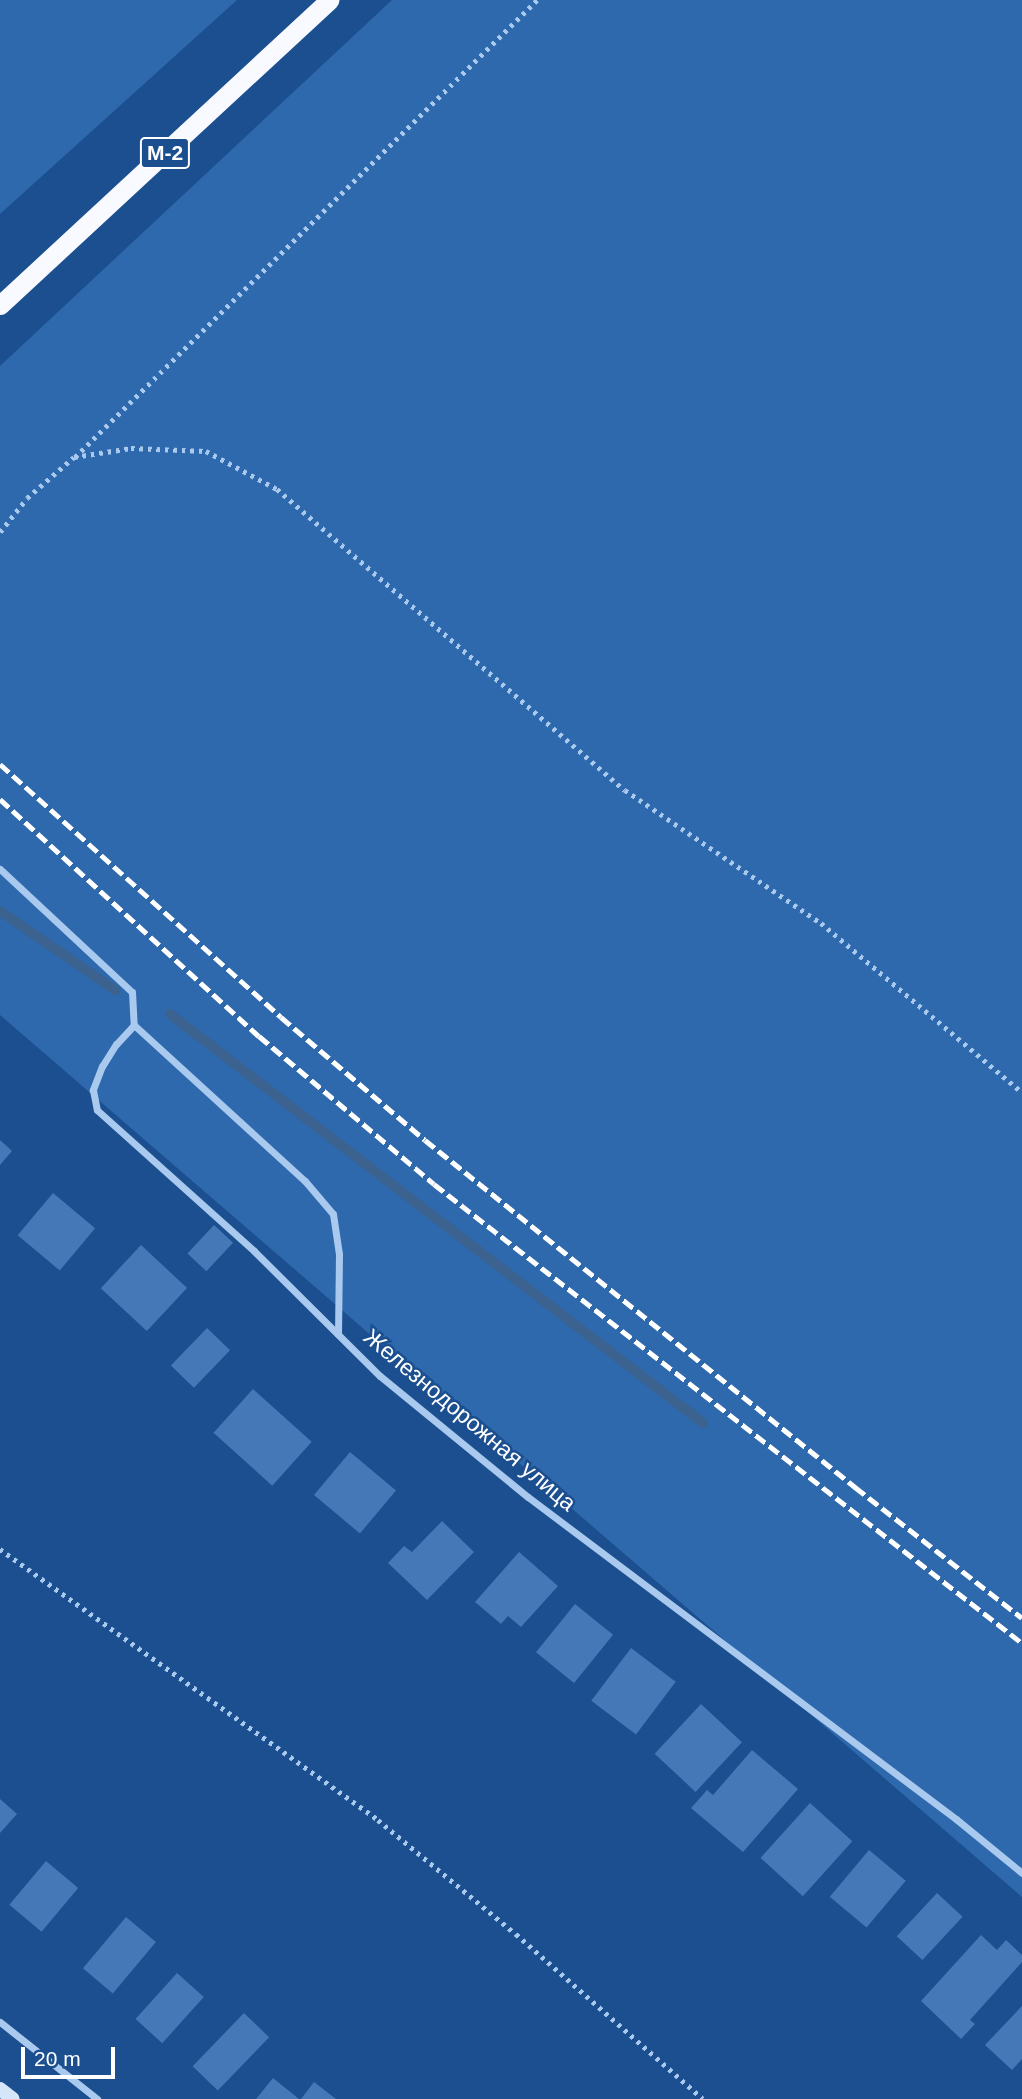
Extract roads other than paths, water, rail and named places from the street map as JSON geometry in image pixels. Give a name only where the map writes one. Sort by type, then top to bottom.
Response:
[{"type":"highway","name":"М-2","points":[[0,305],[329,0]]},
{"type":"main road","points":[[0,2089],[13,2099]]},
{"type":"street","points":[[0,869],[132,992],[134,1025],[305,1181],[333,1214],[339,1254],[338,1334]]},
{"type":"street","name":"Железнодорожная улица","points":[[134,1025],[116,1044],[102,1066],[93,1090],[97,1110],[254,1251],[380,1376],[528,1497],[956,1819],[1022,1873]]},
{"type":"street","points":[[0,2022],[97,2099]]},
{"type":"waterway","points":[[0,911],[115,990]]},
{"type":"waterway","points":[[170,1014],[703,1423]]},
{"type":"railway","points":[[0,764],[281,1017],[425,1140],[855,1487],[1022,1618]]},
{"type":"railway","points":[[0,799],[259,1036],[434,1184],[1022,1643]]}]
